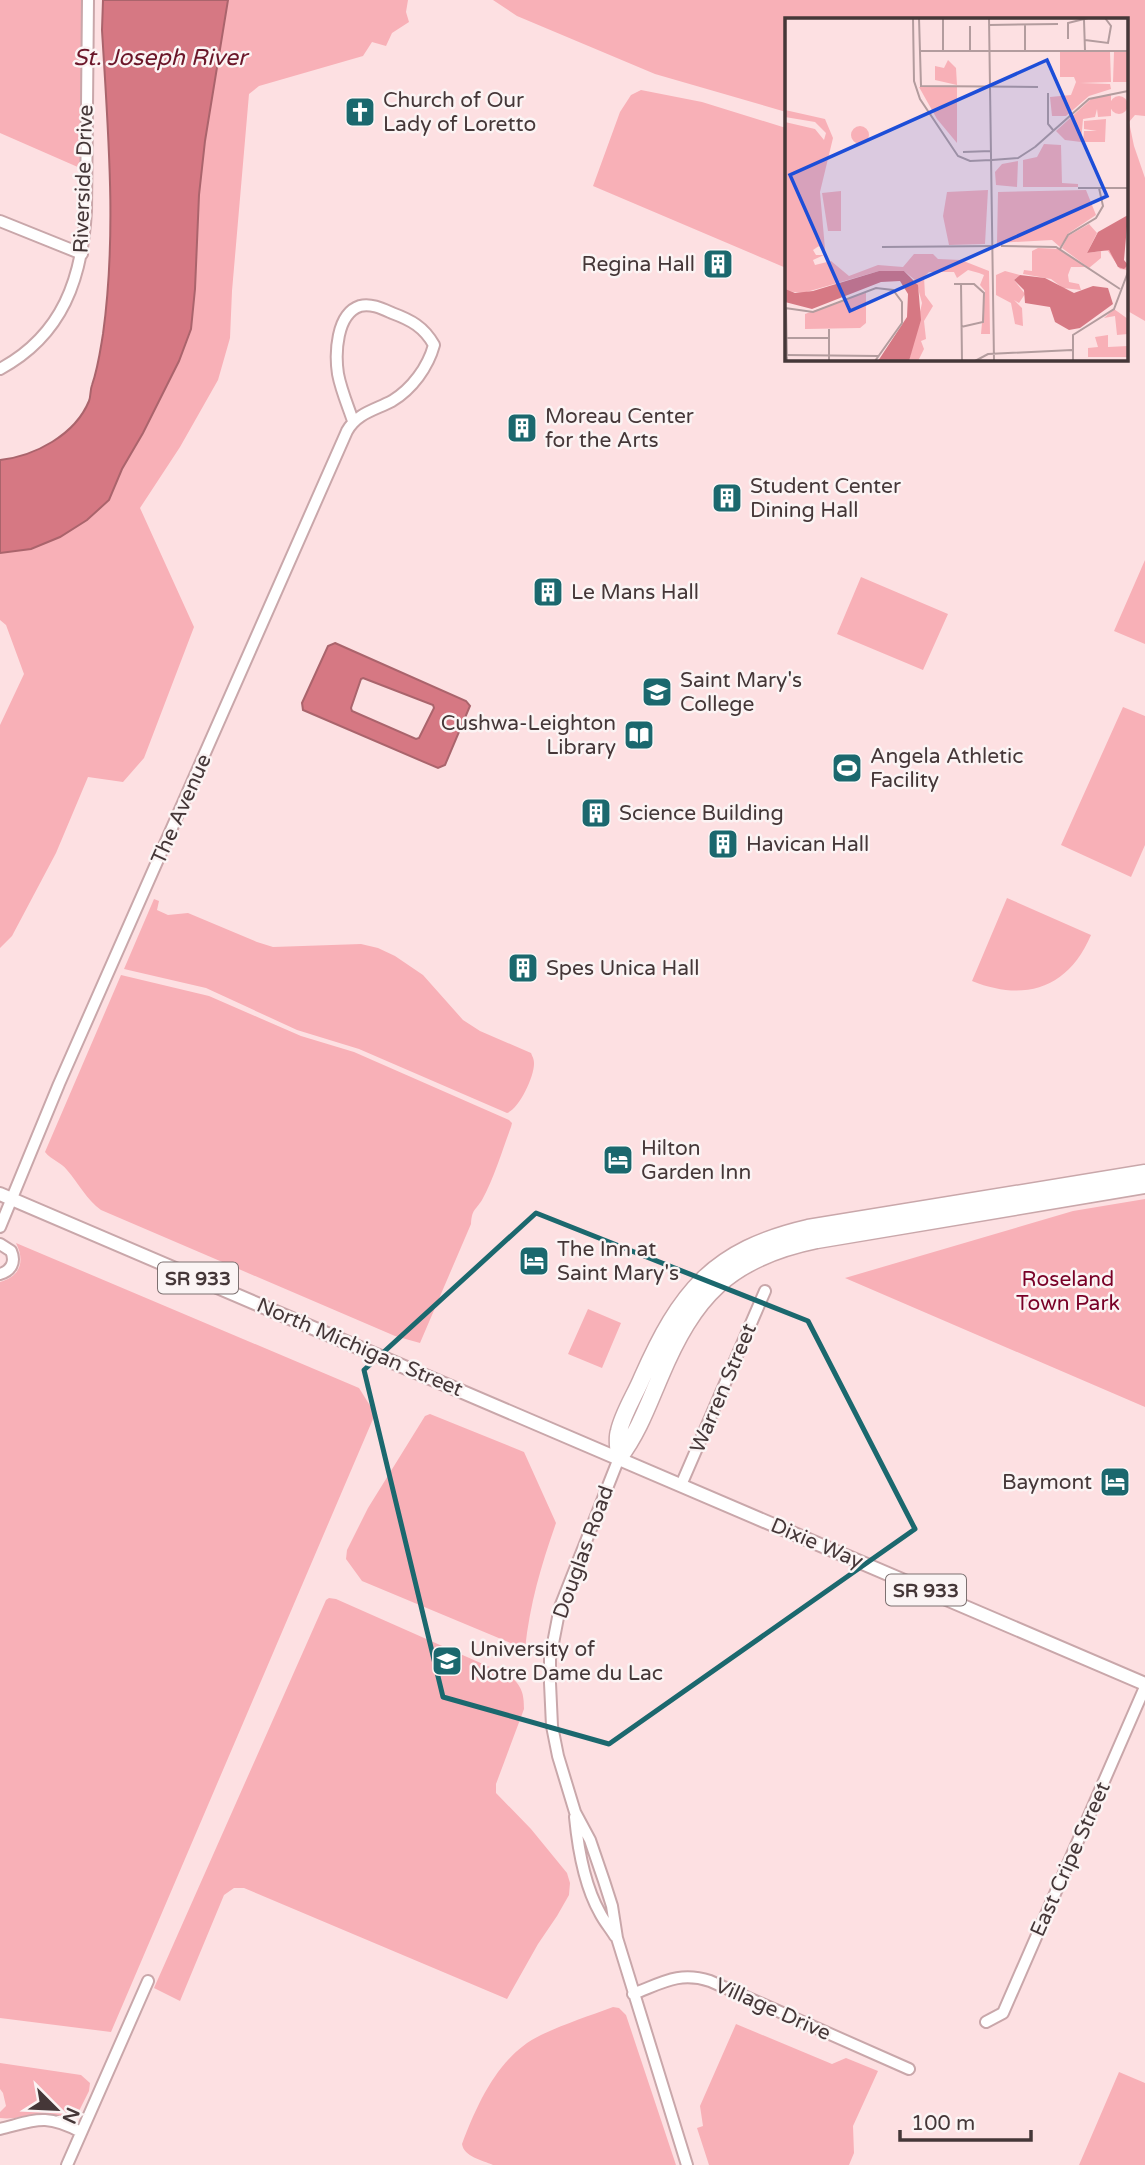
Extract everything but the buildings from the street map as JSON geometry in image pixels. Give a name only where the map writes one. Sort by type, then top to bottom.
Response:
[{"type":"highway","points":[[619,1458],[618,1433],[675,1312],[704,1279],[744,1250],[769,1238],[808,1228],[1145,1173]]},
{"type":"highway","points":[[619,1458],[634,1439],[684,1326],[711,1292],[733,1273],[756,1260],[777,1250],[817,1240],[1145,1185]]},
{"type":"main road","name":"North Michigan Street","points":[[6,1196],[681,1485]]},
{"type":"main road","name":"Dixie Way","points":[[681,1485],[1145,1685]]},
{"type":"street","name":"Riverside Drive","points":[[0,369],[35,342],[60,313],[73,288],[82,254],[86,211],[88,0]]},
{"type":"street","points":[[0,221],[82,254]]},
{"type":"street","points":[[359,307],[380,307],[417,324],[427,333],[434,345],[425,367],[406,390],[353,421],[338,374],[339,336],[350,313],[359,307]]},
{"type":"street","name":"The Avenue","points":[[0,1227],[6,1196],[54,1096],[353,421]]},
{"type":"street","points":[[0,1244],[11,1251],[13,1260],[9,1269],[0,1274]]},
{"type":"street","name":"Warren Street","points":[[681,1485],[765,1291]]},
{"type":"street","name":"Douglas Road","points":[[619,1458],[560,1607],[550,1659],[552,1726],[575,1812],[590,1840],[612,1906],[617,1938],[687,2165]]},
{"type":"street","name":"East Cripe Street","points":[[986,2022],[1003,2013],[1145,1685]]},
{"type":"street","name":"Village Drive","points":[[634,1994],[678,1977],[697,1977],[909,2069]]},
{"type":"street","points":[[67,2165],[148,1980]]},
{"type":"street","points":[[0,2129],[41,2119],[58,2121],[81,2132]]},
{"type":"highlighted area","points":[[536,1213],[808,1321],[915,1529],[609,1744],[443,1697],[364,1370]]},
{"type":"green space","points":[[0,0],[82,0],[80,168],[0,133]]},
{"type":"green space","points":[[228,0],[408,0],[406,12],[409,22],[392,33],[386,46],[372,42],[363,56],[259,86],[249,94],[230,338],[218,380],[180,447],[140,508],[194,627],[144,758],[123,782],[88,777],[56,853],[12,936],[0,948],[0,725],[24,674],[6,625],[0,620],[0,553],[31,549],[109,500],[122,469],[179,361],[191,329],[205,141]]},
{"type":"green space","points":[[493,0],[1145,0],[1145,116],[1135,115],[1129,122],[1145,178],[1145,321],[1128,311],[1128,18],[785,18],[785,112],[655,74],[517,16]]},
{"type":"green space","points":[[641,90],[702,102],[785,128],[785,268],[593,186],[620,112],[631,95]]},
{"type":"green space","points":[[1145,560],[1145,644],[1114,631]]},
{"type":"green space","points":[[861,577],[948,614],[923,670],[837,634]]},
{"type":"green space","points":[[1123,707],[1145,716],[1145,845],[1131,877],[1061,845]]},
{"type":"green space","points":[[1007,898],[1091,935],[1070,968],[1057,979],[1026,990],[991,987],[972,981]]},
{"type":"green space","points":[[154,899],[159,901],[157,910],[168,915],[188,913],[273,947],[361,944],[395,956],[423,975],[463,1020],[480,1031],[531,1053],[533,1070],[525,1092],[507,1113],[359,1049],[297,1030],[206,988],[124,969]]},
{"type":"green space","points":[[121,975],[209,996],[301,1036],[354,1052],[512,1123],[498,1164],[482,1200],[473,1213],[471,1224],[420,1343],[395,1336],[101,1210],[87,1197],[65,1167],[45,1152]]},
{"type":"green space","name":"Roseland Town Park","points":[[1145,1199],[1145,1407],[845,1278],[1073,1211]]},
{"type":"green space","points":[[16,1243],[359,1388],[374,1412],[111,2032],[0,2018],[0,1282],[17,1272],[20,1256]]},
{"type":"green space","points":[[588,1309],[621,1323],[602,1368],[568,1354]]},
{"type":"green space","points":[[430,1414],[524,1452],[556,1523],[537,1585],[525,1649],[362,1581],[346,1559],[347,1550],[368,1508],[425,1416]]},
{"type":"green space","points":[[329,1598],[510,1676],[522,1691],[524,1709],[496,1784],[496,1793],[531,1829],[567,1873],[570,1883],[569,1895],[507,1999],[244,1888],[234,1888],[224,1895],[180,2001],[154,1988]]},
{"type":"green space","points":[[613,2007],[619,2008],[626,2015],[676,2165],[493,2165],[466,2152],[462,2144],[475,2112],[492,2081],[513,2055],[541,2035]]},
{"type":"green space","points":[[736,2024],[832,2064],[846,2058],[878,2071],[853,2126],[854,2153],[849,2165],[709,2165],[697,2128],[703,2126],[700,2106]]},
{"type":"green space","points":[[0,2063],[81,2075],[90,2083],[89,2091],[75,2119],[41,2115],[0,2118],[0,2112],[6,2106],[0,2089]]},
{"type":"green space","points":[[1119,2072],[1145,2083],[1145,2165],[1079,2165]]},
{"type":"water","name":"St. Joseph River","points":[[103,0],[228,0],[205,141],[191,329],[179,361],[122,469],[109,500],[87,520],[60,537],[31,549],[0,553],[0,460],[40,449],[64,434],[74,424],[89,401],[99,360],[110,258]]},
{"type":"water","points":[[335,643],[466,701],[470,706],[445,765],[438,768],[303,710],[302,703],[328,646]],"holes":[[[363,678],[433,705],[434,708],[416,739],[352,711],[351,708]]]},
{"type":"place","name":"Church of Our Lady of Loretto","points":[[360,112]]},
{"type":"place","name":"Regina Hall","points":[[718,264]]},
{"type":"place","name":"Moreau Center for the Arts","points":[[522,428]]},
{"type":"place","name":"Student Center Dining Hall","points":[[727,498]]},
{"type":"place","name":"Le Mans Hall","points":[[548,592]]},
{"type":"place","name":"Saint Mary's College","points":[[657,692]]},
{"type":"place","name":"Cushwa-Leighton Library","points":[[639,735]]},
{"type":"place","name":"Angela Athletic Facility","points":[[847,768]]},
{"type":"place","name":"Science Building","points":[[596,813]]},
{"type":"place","name":"Havican Hall","points":[[723,844]]},
{"type":"place","name":"Spes Unica Hall","points":[[523,968]]},
{"type":"place","name":"Hilton Garden Inn","points":[[618,1160]]},
{"type":"place","name":"The Inn at Saint Mary's","points":[[534,1261]]},
{"type":"place","name":"Baymont","points":[[1115,1482]]},
{"type":"place","name":"University of Notre Dame du Lac","points":[[447,1661]]}]
